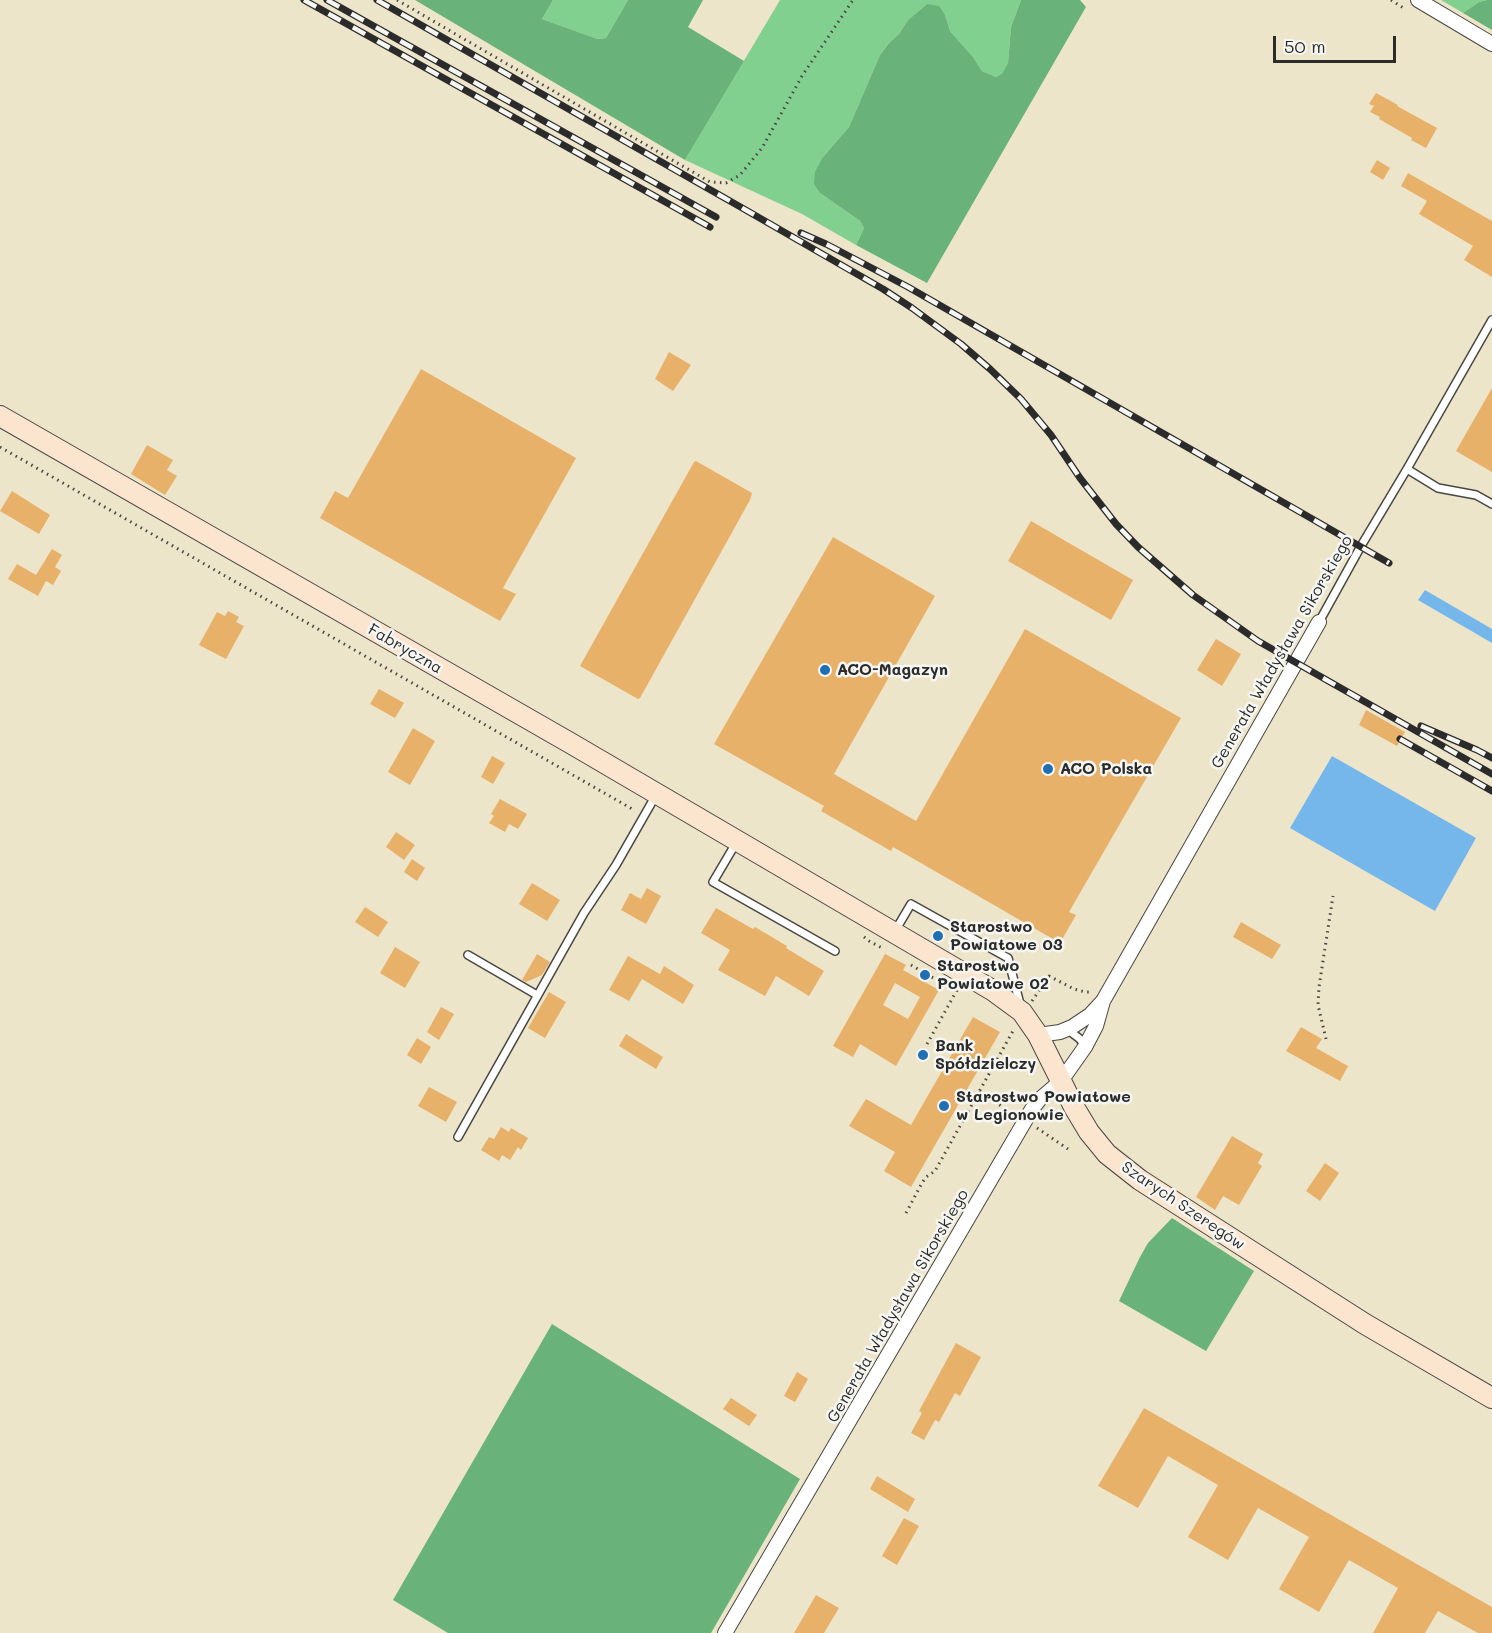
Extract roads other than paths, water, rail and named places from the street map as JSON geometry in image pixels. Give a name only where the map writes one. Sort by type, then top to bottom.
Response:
[{"type":"street","points":[[1418,0],[1492,45]]},
{"type":"street","name":"Fabryczna","points":[[0,416],[658,793],[809,884]]},
{"type":"street","name":"Generała Władysława Sikorskiego","points":[[725,1633],[1025,1121],[1040,1100],[1061,1081],[1085,1047],[1096,1026],[1103,1001],[1319,622]]},
{"type":"street","name":"Szarych Szeregów","points":[[809,884],[890,942],[992,990],[1021,1012],[1038,1035],[1089,1132],[1107,1154],[1140,1180],[1365,1324],[1492,1398]]},
{"type":"street","name":"Generała Władysława Sikorskiego","points":[[1038,1035],[1067,1029],[1084,1020],[1103,1001]]},
{"type":"lane","name":"Generała Władysława Sikorskiego","points":[[1319,622],[1360,546],[1492,320]]},
{"type":"lane","points":[[1407,469],[1438,488],[1476,495],[1492,504]]},
{"type":"lane","points":[[458,1137],[584,914],[658,793]]},
{"type":"lane","points":[[737,841],[713,882],[835,951]]},
{"type":"lane","points":[[890,942],[911,904],[1008,958],[1021,1012]]},
{"type":"lane","points":[[468,955],[537,995]]},
{"type":"lane","points":[[1067,1029],[1080,1039],[1085,1047]]},
{"type":"water","points":[[1425,590],[1492,629],[1492,643],[1418,600]]},
{"type":"water","points":[[1332,756],[1476,838],[1435,911],[1290,828]]},
{"type":"railway","points":[[304,0],[710,227]]},
{"type":"railway","points":[[327,0],[716,217]]},
{"type":"railway","points":[[377,0],[883,289],[912,308],[961,344],[1021,399],[1051,435],[1080,478],[1116,524],[1138,547],[1193,595],[1258,641],[1492,774]]},
{"type":"railway","points":[[801,233],[908,287],[1389,563]]},
{"type":"railway","points":[[1421,726],[1492,758]]},
{"type":"railway","points":[[1400,739],[1492,791]]},
{"type":"place","name":"ACO-Magazyn","points":[[825,670]]},
{"type":"place","name":"ACO Polska","points":[[1048,769]]},
{"type":"place","name":"Starostwo Powiatowe 03","points":[[938,936]]},
{"type":"place","name":"Starostwo Powiatowe 02","points":[[925,975]]},
{"type":"place","name":"Bank Spółdzielczy","points":[[923,1055]]},
{"type":"place","name":"Starostwo Powiatowe w Legionowie","points":[[944,1106]]}]
